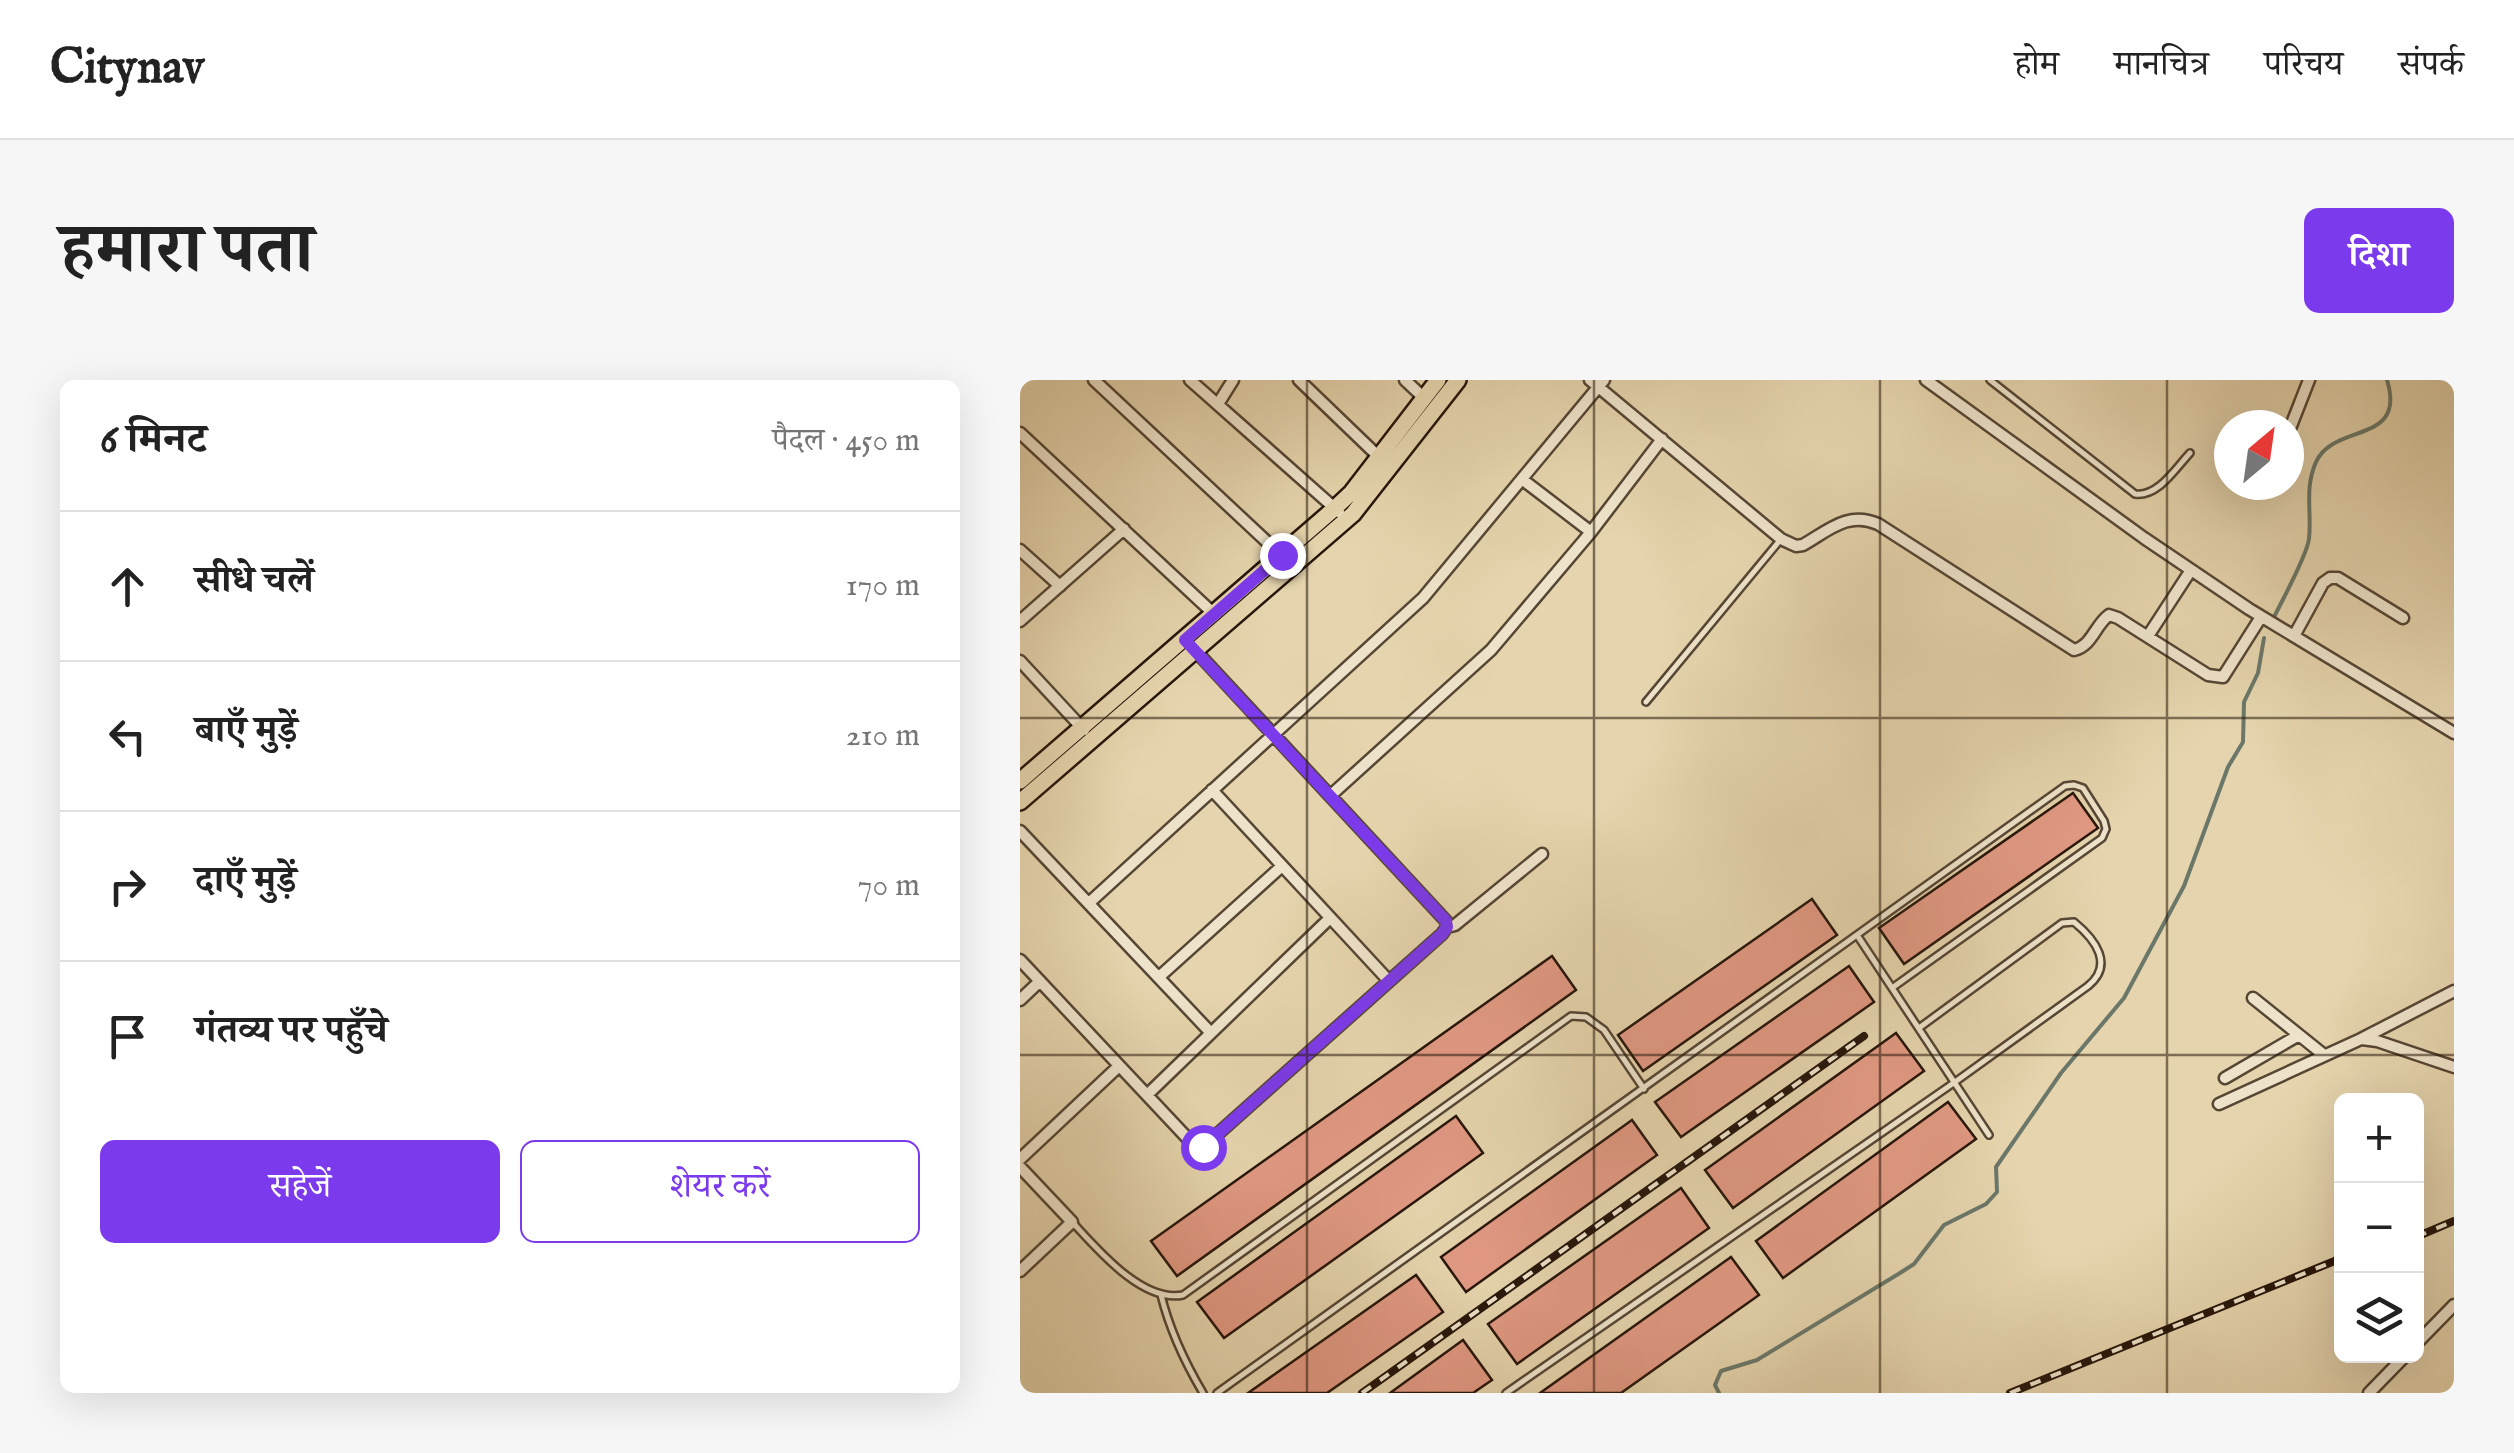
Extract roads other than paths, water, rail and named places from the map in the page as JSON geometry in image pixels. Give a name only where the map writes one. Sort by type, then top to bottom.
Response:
[{"type":"main road","points":[[1020,802],[1088,734],[1341,514],[1350,494],[1438,380]]},
{"type":"main road","points":[[1190,646],[1214,614],[1282,555],[1364,502],[1458,380]]},
{"type":"main road","points":[[1020,781],[1088,734]]},
{"type":"street","points":[[1094,380],[1282,555]]},
{"type":"street","points":[[1190,380],[1341,514]]},
{"type":"street","points":[[1218,404],[1234,380]]},
{"type":"street","points":[[1298,380],[1379,457]]},
{"type":"street","points":[[1405,380],[1424,398]]},
{"type":"street","points":[[1926,380],[2191,570],[2294,636],[2452,727]]},
{"type":"street","points":[[2297,410],[2309,380]]},
{"type":"street","points":[[1090,902],[1423,598],[1522,480],[1597,382],[1781,539],[1803,545],[1848,519],[1867,519],[2074,650],[2086,645],[2109,616],[2208,675],[2222,677],[2261,616]]},
{"type":"street","points":[[1020,433],[1214,614]]},
{"type":"street","points":[[1330,796],[1491,650],[1591,532],[1662,438]]},
{"type":"street","points":[[1522,480],[1591,532]]},
{"type":"street","points":[[1020,621],[1124,530]]},
{"type":"street","points":[[1020,550],[1060,586]]},
{"type":"street","points":[[2148,636],[2191,570]]},
{"type":"street","points":[[2294,636],[2323,583],[2330,578],[2338,578],[2403,618]]},
{"type":"street","points":[[1020,960],[1200,1148],[1447,927],[1446,921],[1190,646]]},
{"type":"street","points":[[1020,661],[1088,734]]},
{"type":"street","points":[[1212,790],[1388,981]]},
{"type":"street","points":[[1020,831],[1212,1033]]},
{"type":"street","points":[[1447,927],[1455,926],[1542,854]]},
{"type":"street","points":[[1159,977],[1282,866]]},
{"type":"street","points":[[1147,1095],[1330,918]]},
{"type":"street","points":[[1020,1000],[1040,981]]},
{"type":"street","points":[[2219,1104],[2454,991]]},
{"type":"street","points":[[2253,998],[2324,1056]]},
{"type":"street","points":[[2225,1078],[2298,1035]]},
{"type":"street","points":[[2361,1039],[2377,1040],[2454,1067]]},
{"type":"street","points":[[1020,1271],[1072,1222],[1020,1163],[1120,1066]]},
{"type":"street","points":[[2424,1336],[2454,1305]]},
{"type":"street","points":[[2369,1393],[2398,1363]]},
{"type":"lane","points":[[1990,380],[2135,494],[2146,496],[2156,489],[2190,453]]},
{"type":"lane","points":[[1646,702],[1781,539]]},
{"type":"lane","points":[[1217,1393],[2065,786],[2082,788],[2104,821],[2102,838],[1892,988]]},
{"type":"lane","points":[[1506,1393],[1955,1082],[2097,979],[2103,962],[2085,931],[2074,922],[2062,923],[1919,1028]]},
{"type":"lane","points":[[1857,934],[1989,1134]]},
{"type":"lane","points":[[1072,1222],[1104,1256],[1141,1284],[1160,1295],[1183,1296],[1571,1016],[1586,1017],[1604,1030],[1644,1089]]},
{"type":"lane","points":[[1160,1295],[1171,1333],[1203,1393]]},
{"type":"waterway","points":[[2274,617],[2307,546],[2310,482],[2316,462],[2338,441],[2378,424],[2387,415],[2387,380]]},
{"type":"waterway","points":[[1719,1393],[1715,1385],[1721,1371],[1757,1360],[1914,1264],[1944,1225],[1986,1204],[1997,1192],[1996,1167],[2061,1073],[2124,998],[2184,886],[2228,767],[2243,742],[2244,702],[2258,673],[2264,638]]},
{"type":"railway","points":[[1362,1393],[1864,1036]]},
{"type":"railway","points":[[2424,1234],[2454,1221]]},
{"type":"railway","points":[[2010,1393],[2334,1261]]}]
